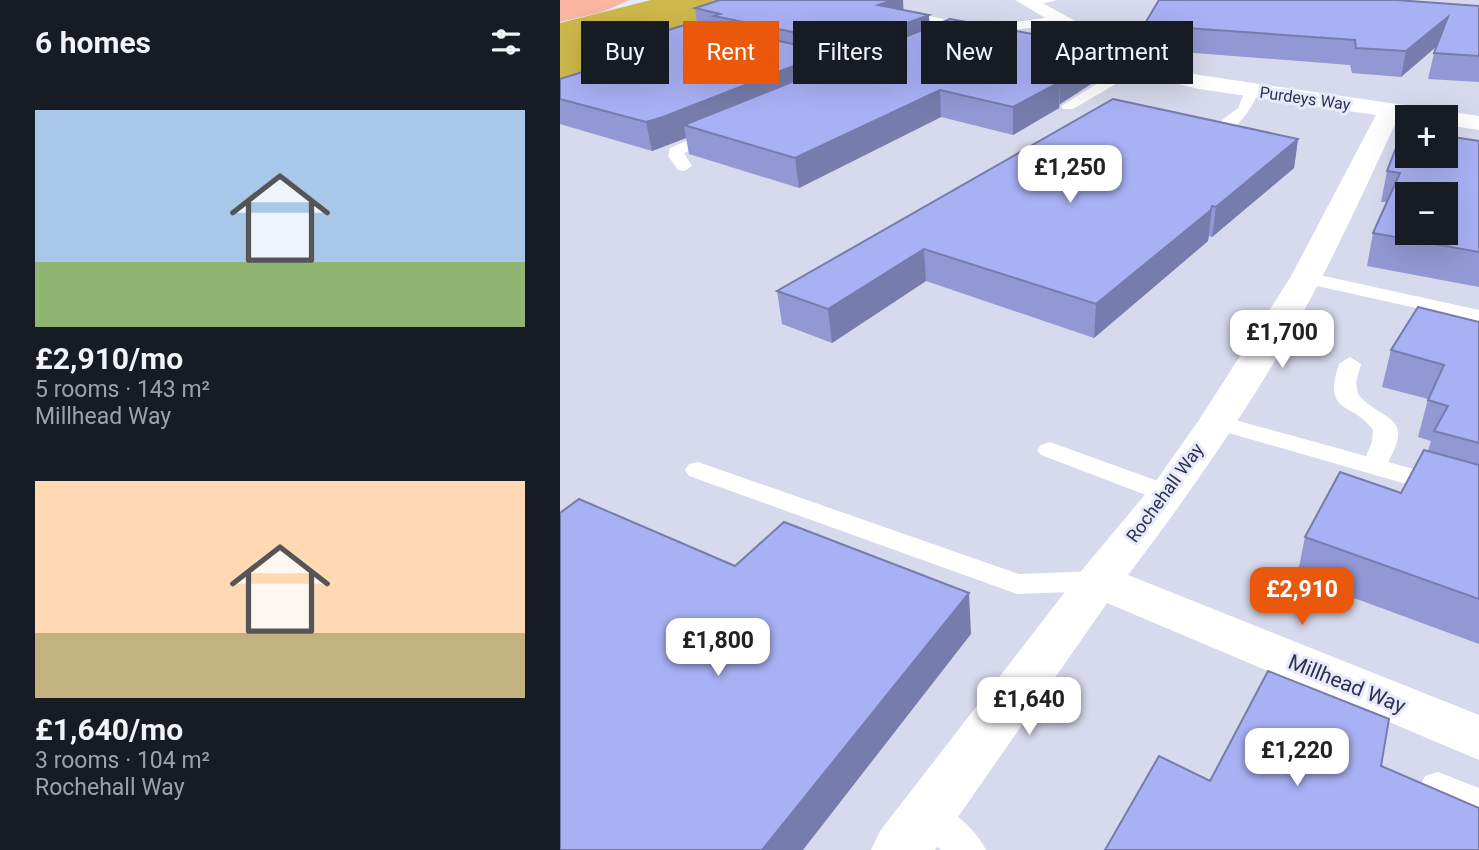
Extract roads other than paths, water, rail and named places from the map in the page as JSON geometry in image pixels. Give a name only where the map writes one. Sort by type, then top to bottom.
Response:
[{"type":"street","name":"Purdeys Way","points":[[1040,6],[1065,21]]},
{"type":"street","name":"Purdeys Way","points":[[1193,79],[1252,91],[1395,111]]},
{"type":"street","name":"Rochehall Way","points":[[914,832],[1098,581],[1168,494],[1217,422],[1306,278],[1390,110]]},
{"type":"street","points":[[1458,120],[1479,123]]},
{"type":"street","name":"Millhead Way","points":[[1098,581],[1479,738]]},
{"type":"lane","points":[[836,0],[938,21]]},
{"type":"lane","points":[[1003,21],[1040,6]]},
{"type":"lane","points":[[1068,106],[1105,84]]},
{"type":"lane","points":[[1240,139],[1207,132],[1244,110],[1252,91]]},
{"type":"lane","points":[[680,158],[726,129]]},
{"type":"lane","points":[[1306,278],[1479,316]]},
{"type":"lane","points":[[1350,364],[1342,382],[1343,393],[1354,406],[1379,419],[1387,432],[1385,443],[1373,466]]},
{"type":"lane","points":[[1217,422],[1479,496]]},
{"type":"lane","points":[[1050,450],[1168,494]]},
{"type":"lane","points":[[698,470],[1017,584],[1098,581]]},
{"type":"lane","points":[[1438,787],[1479,805]]},
{"type":"lane","points":[[914,832],[967,850]]}]
